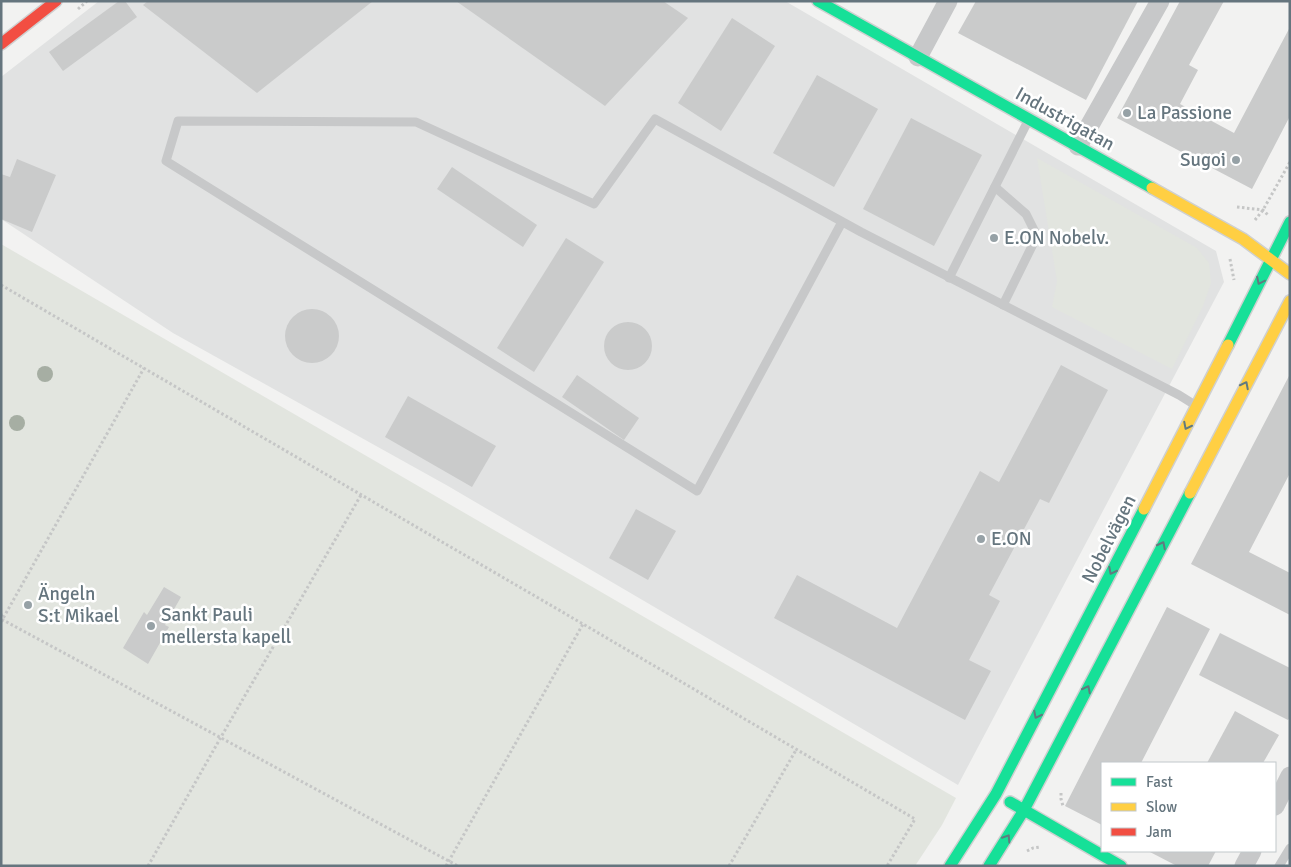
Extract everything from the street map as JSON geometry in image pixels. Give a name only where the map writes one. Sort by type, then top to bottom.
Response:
[{"type":"main road","points":[[1,44],[56,1]]},
{"type":"main road","name":"Industrigatan","points":[[818,1],[1243,238],[1290,274]]},
{"type":"main road","name":"Nobelvägen","points":[[950,866],[996,794],[1198,406],[1290,222]]},
{"type":"main road","points":[[989,866],[1024,810],[1290,301]]},
{"type":"main road","points":[[996,794],[1121,866]]},
{"type":"street","points":[[918,57],[948,1]]},
{"type":"street","points":[[1078,146],[1160,1]]},
{"type":"street","points":[[1276,804],[1290,776]]},
{"type":"street","points":[[1244,866],[1251,852]]},
{"type":"lane","points":[[842,222],[697,491],[166,160],[178,121],[416,122],[594,204],[655,119],[842,222],[1198,406]]},
{"type":"lane","points":[[949,278],[1029,119]]},
{"type":"lane","points":[[995,187],[1026,214],[1036,236],[1003,305]]},
{"type":"lane","points":[[1279,866],[1290,848]]},
{"type":"path","points":[[1263,210],[1290,162]]},
{"type":"path","points":[[1,285],[915,819],[887,866]]},
{"type":"path","points":[[2,621],[144,368]]},
{"type":"path","points":[[148,866],[361,495]]},
{"type":"path","points":[[1,614],[2,621]]},
{"type":"path","points":[[2,621],[458,866]]},
{"type":"path","points":[[446,866],[583,624]]},
{"type":"path","points":[[729,866],[796,750]]},
{"type":"shaded area","points":[[99,1],[785,1],[1216,251],[1224,282],[958,785],[448,486],[173,333],[1,219],[1,77]]},
{"type":"shaded area","points":[[1037,158],[1197,248],[1209,263],[1211,283],[1203,306],[1172,369],[1052,307],[1057,281]]},
{"type":"shaded area","points":[[1,244],[956,798],[942,825],[915,866],[1,866]]},
{"type":"building","points":[[119,1],[125,1],[137,17],[63,71],[49,52]]},
{"type":"building","points":[[148,1],[373,1],[257,93],[143,5]]},
{"type":"building","points":[[456,1],[663,1],[688,18],[605,106]]},
{"type":"building","points":[[976,1],[1138,1],[1086,100],[958,33]]},
{"type":"building","points":[[1180,1],[1224,1],[1189,65],[1198,70],[1180,104],[1234,133],[1290,27],[1290,116],[1252,189],[1117,118]]},
{"type":"building","points":[[732,18],[775,46],[721,131],[678,103]]},
{"type":"building","points":[[817,75],[878,109],[834,187],[773,153]]},
{"type":"building","points":[[911,118],[982,155],[934,246],[863,209]]},
{"type":"building","points":[[17,159],[56,175],[32,232],[1,219],[1,174],[10,177]]},
{"type":"building","points":[[452,167],[537,225],[523,247],[437,189]]},
{"type":"building","points":[[566,238],[604,262],[534,372],[497,348]]},
{"type":"building","points":[[307,309],[317,309],[327,313],[335,321],[339,336],[335,351],[327,359],[317,363],[307,363],[297,359],[289,351],[285,341],[285,331],[289,321],[297,313]]},
{"type":"building","points":[[628,322],[637,324],[645,329],[650,337],[652,346],[650,355],[645,363],[637,368],[628,370],[619,368],[611,363],[606,355],[604,346],[606,337],[611,329],[619,324]]},
{"type":"building","name":"E.ON","points":[[1061,365],[1108,390],[1049,503],[1040,499],[989,595],[1000,601],[969,660],[991,671],[965,720],[774,618],[797,575],[897,628],[980,471],[999,482]]},
{"type":"building","points":[[1290,374],[1290,473],[1249,552],[1290,573],[1290,615],[1191,564]]},
{"type":"building","points":[[577,375],[639,418],[624,440],[562,397]]},
{"type":"building","points":[[408,396],[496,446],[472,487],[385,437]]},
{"type":"building","points":[[636,509],[676,531],[648,580],[609,558]]},
{"type":"building","name":"Sankt Pauli mellersta kapell","points":[[164,587],[181,597],[165,625],[169,627],[148,664],[123,648],[144,612],[147,615]]},
{"type":"building","points":[[1167,607],[1210,629],[1142,762],[1101,762],[1101,824],[1065,806]]},
{"type":"building","points":[[1220,633],[1290,668],[1290,717],[1288,720],[1199,675]]},
{"type":"building","points":[[1235,711],[1279,735],[1264,762],[1208,762]]},
{"type":"building","points":[[1150,852],[1215,852],[1208,866],[1177,866]]},
{"type":"traffic: fast","points":[[818,1],[1152,188]]},
{"type":"traffic: fast","points":[[1228,345],[1290,222]]},
{"type":"traffic: fast","points":[[989,866],[1024,810],[1190,493]]},
{"type":"traffic: fast","points":[[950,866],[996,794],[1144,509]]},
{"type":"traffic: fast","points":[[1010,802],[1121,866]]},
{"type":"traffic: slow","points":[[1152,188],[1243,239],[1290,274]]},
{"type":"traffic: slow","points":[[1190,493],[1290,301]]},
{"type":"traffic: slow","points":[[1144,509],[1228,345]]},
{"type":"traffic: jam","points":[[1,44],[56,1]]},
{"type":"place","name":"La Passione","points":[[1127,113]]},
{"type":"place","name":"Sugoi","points":[[1236,160]]},
{"type":"place","name":"E.ON Nobelv.","points":[[994,238]]},
{"type":"place","name":"E.ON","points":[[981,539]]},
{"type":"place","name":"Ängeln S:t Mikael","points":[[28,605]]},
{"type":"place","name":"Sankt Pauli mellersta kapell","points":[[151,626]]}]
